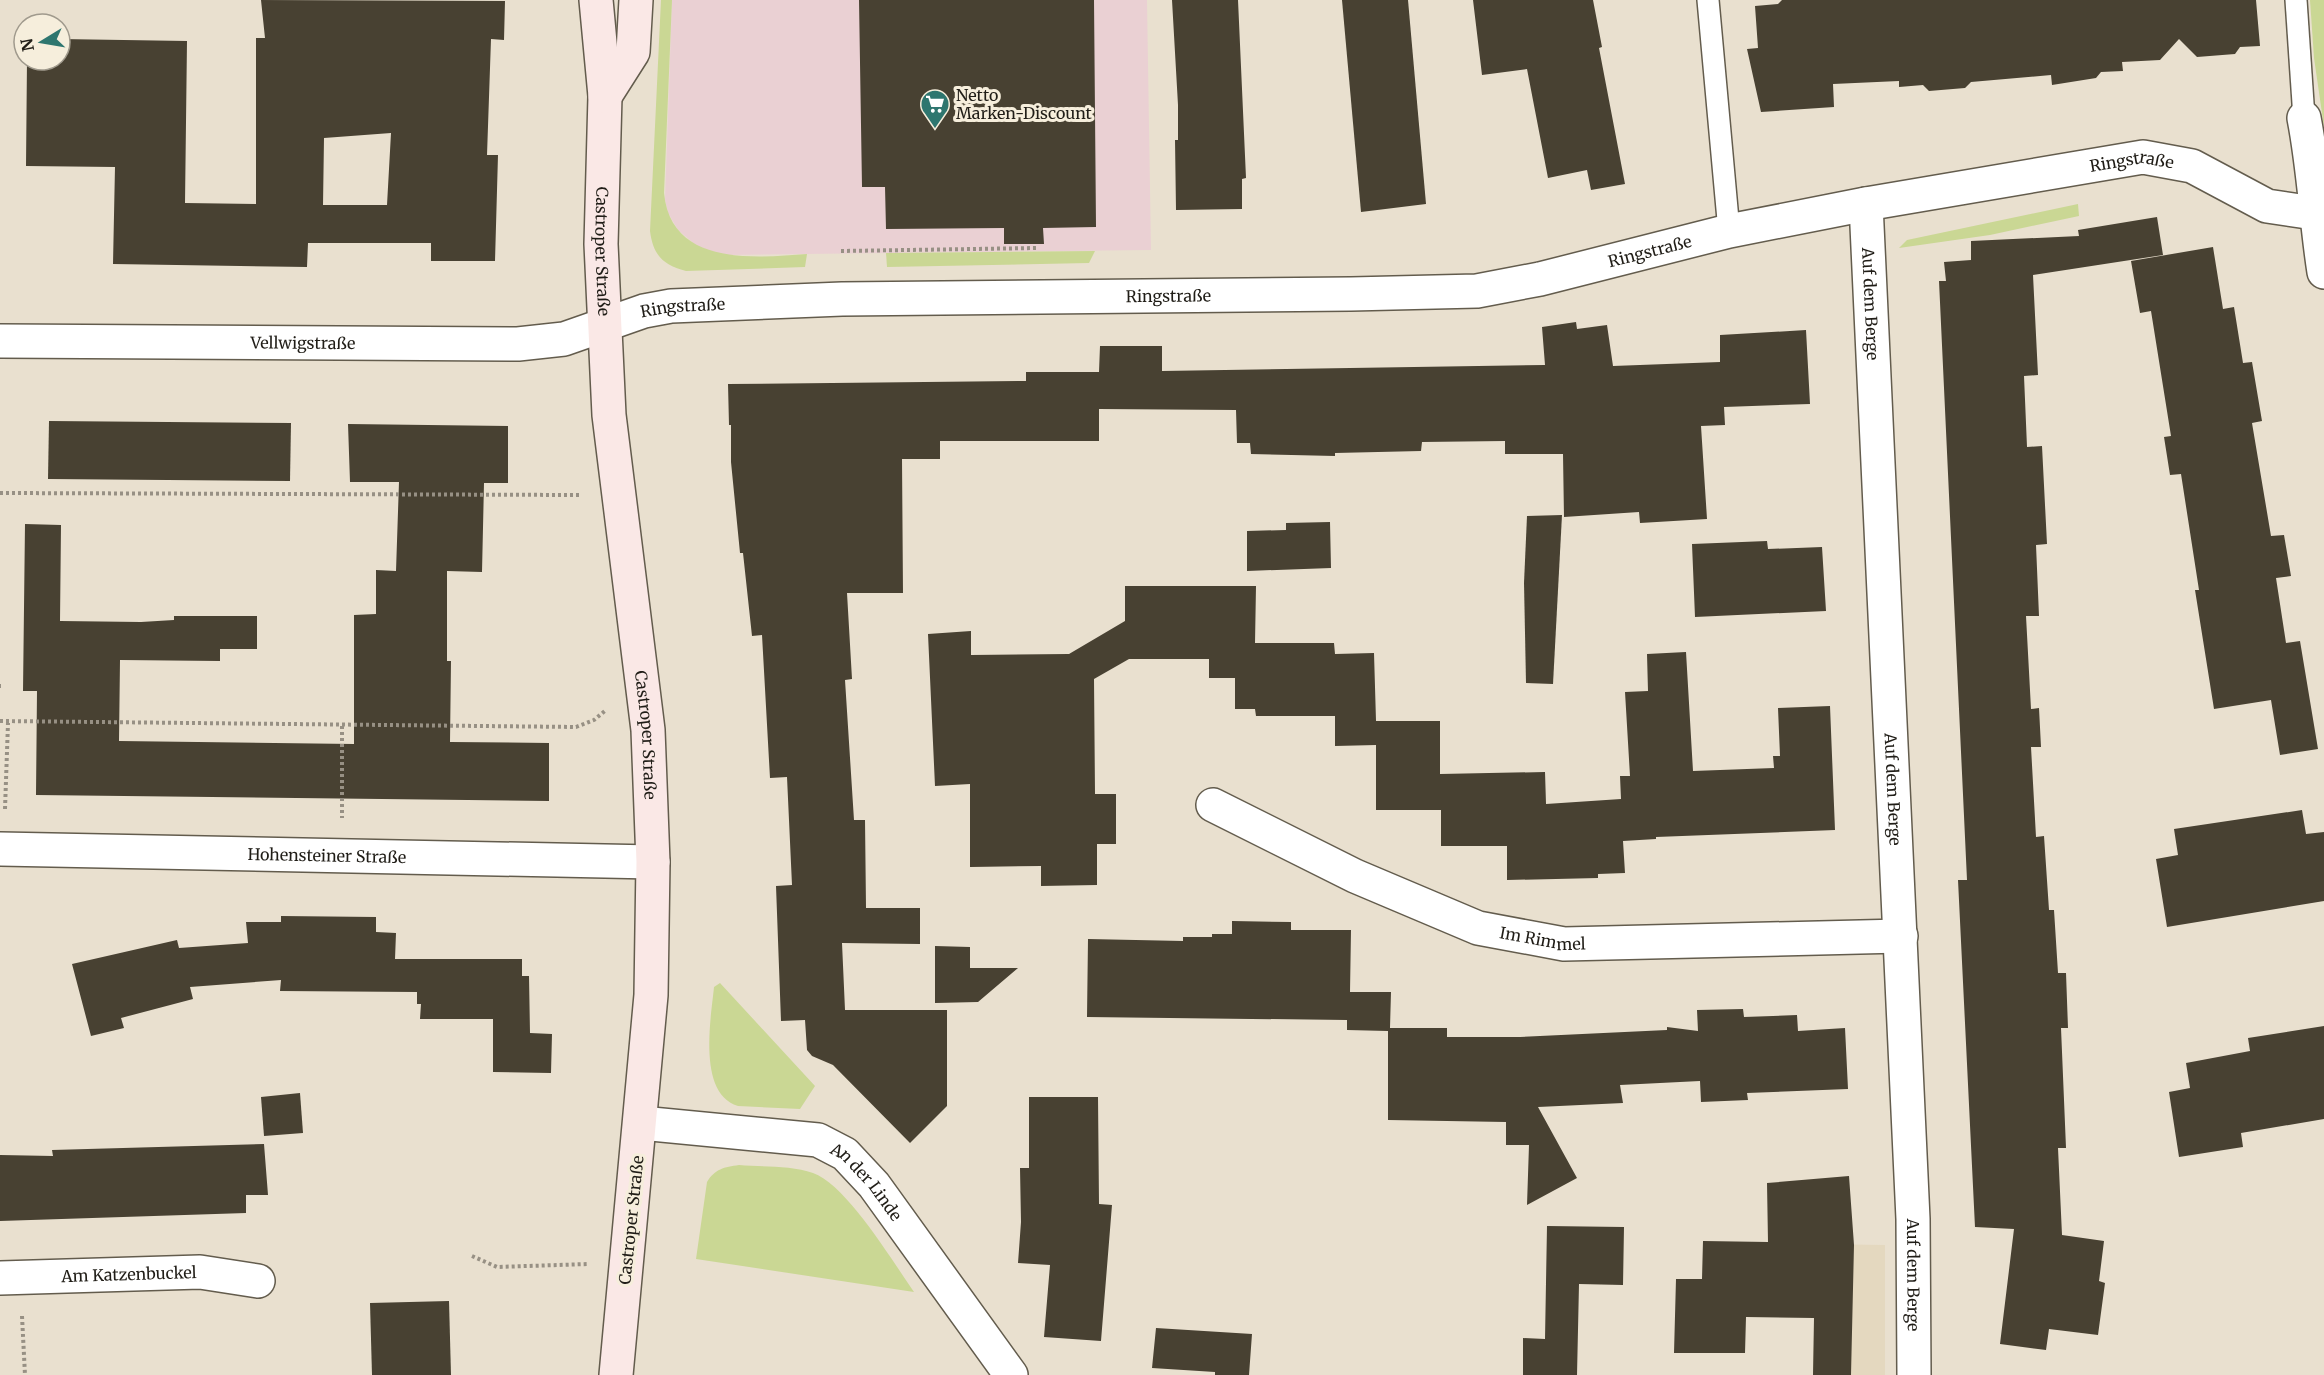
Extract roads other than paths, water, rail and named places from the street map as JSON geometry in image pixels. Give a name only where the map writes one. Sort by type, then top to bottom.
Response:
[{"type":"main road","name":"Castroper Straße","points":[[596,0],[605,96],[601,244],[609,415],[648,730],[653,862],[651,995],[641,1124],[616,1375]]},
{"type":"main road","points":[[605,96],[633,52],[636,0]]},
{"type":"street","points":[[2304,118],[2311,154],[2314,213],[2324,272]]},
{"type":"street","name":"Ringstraße","points":[[604,326],[644,311],[671,306],[830,299],[1340,295],[1477,291],[1540,279],[1729,231],[1866,204],[2143,157],[2192,166],[2267,206],[2314,213]]},
{"type":"street","name":"Auf dem Berge","points":[[1866,204],[1913,1219],[1914,1375]]},
{"type":"street","name":"Vellwigstraße","points":[[0,341],[519,344],[564,339],[604,326]]},
{"type":"street","name":"Im Rimmel","points":[[1213,805],[1355,876],[1478,928],[1564,944],[1901,936]]},
{"type":"street","name":"Hohensteiner Straße","points":[[2,849],[653,862]]},
{"type":"street","name":"An der Linde","points":[[641,1124],[818,1140],[845,1154],[874,1185],[1011,1375]]},
{"type":"street","name":"Am Katzenbuckel","points":[[10,1278],[200,1272],[258,1281]]},
{"type":"lane","points":[[1708,0],[1729,231]]},
{"type":"lane","points":[[2296,0],[2304,118]]},
{"type":"place","name":"Netto Marken-Discount","points":[[935,130]]}]
